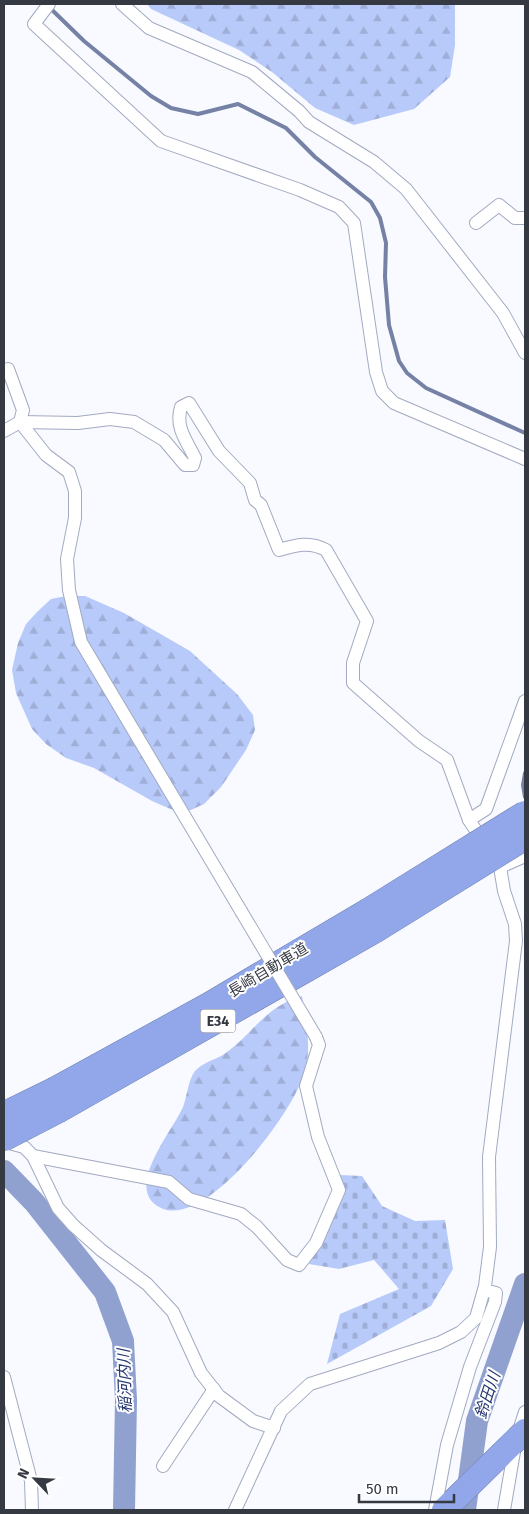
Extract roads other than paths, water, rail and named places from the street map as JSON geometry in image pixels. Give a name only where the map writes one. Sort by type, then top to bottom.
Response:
[{"type":"highway","name":"長崎自動車道","points":[[371,921],[525,813]]},
{"type":"highway","name":"長崎自動車道","points":[[10,1141],[58,1100],[208,1005],[371,921],[525,838]]},
{"type":"highway","name":"長崎自動車道","points":[[4,1114],[58,1100]]},
{"type":"highway","points":[[444,1510],[517,1439]]},
{"type":"street","points":[[50,4],[38,16],[34,24],[160,141],[300,190],[339,207],[354,223],[372,348],[382,391],[394,404],[525,459]]},
{"type":"street","points":[[122,4],[150,28],[252,72],[299,111],[309,122],[374,162],[406,189],[503,313],[525,353]]},
{"type":"street","points":[[476,223],[499,205],[520,218],[525,229]]},
{"type":"street","points":[[4,1100],[23,1134],[10,1141],[33,1156],[169,1182],[190,1199],[241,1214],[257,1227],[287,1260],[299,1265],[316,1243],[339,1190],[318,1137],[306,1086],[319,1045],[316,1037],[81,642],[69,590],[67,559],[75,518],[75,491],[69,472],[46,455],[20,422],[22,410],[8,369]]},
{"type":"street","points":[[4,431],[20,422],[78,423],[110,419],[134,422],[164,440],[185,465],[193,465],[195,458],[180,430],[178,417],[181,407],[190,403],[219,451],[250,483],[255,500],[261,505],[279,550],[303,544],[316,544],[326,550],[367,621],[353,663],[353,683],[419,741],[446,760],[469,820],[500,867],[504,892],[515,924],[516,941],[489,1157],[490,1247],[484,1290],[476,1318],[461,1332],[439,1343],[310,1384],[281,1411],[235,1510]]},
{"type":"street","points":[[469,820],[486,809],[525,701]]},
{"type":"street","points":[[500,867],[525,856]]},
{"type":"street","points":[[33,1156],[58,1208],[73,1225],[147,1284],[173,1312],[191,1355],[219,1396],[253,1421],[274,1428]]},
{"type":"street","points":[[435,1510],[447,1445],[470,1367],[495,1302],[496,1293],[484,1290]]},
{"type":"street","points":[[4,1377],[30,1481],[32,1510]]},
{"type":"street","points":[[163,1466],[171,1443],[214,1389]]},
{"type":"street","points":[[504,1510],[517,1439],[525,1412]]},
{"type":"waterway","points":[[49,7],[84,41],[151,96],[171,108],[198,114],[238,104],[286,128],[315,157],[371,202],[380,218],[386,243],[385,277],[389,325],[399,361],[407,373],[426,388],[525,433]]},
{"type":"waterway","points":[[525,773],[523,785],[525,797]]},
{"type":"waterway","name":"稲河内川","points":[[4,1171],[34,1202],[105,1292],[123,1341],[126,1400],[124,1510]]},
{"type":"waterway","name":"鈴田川","points":[[465,1510],[477,1421],[525,1284]]}]
